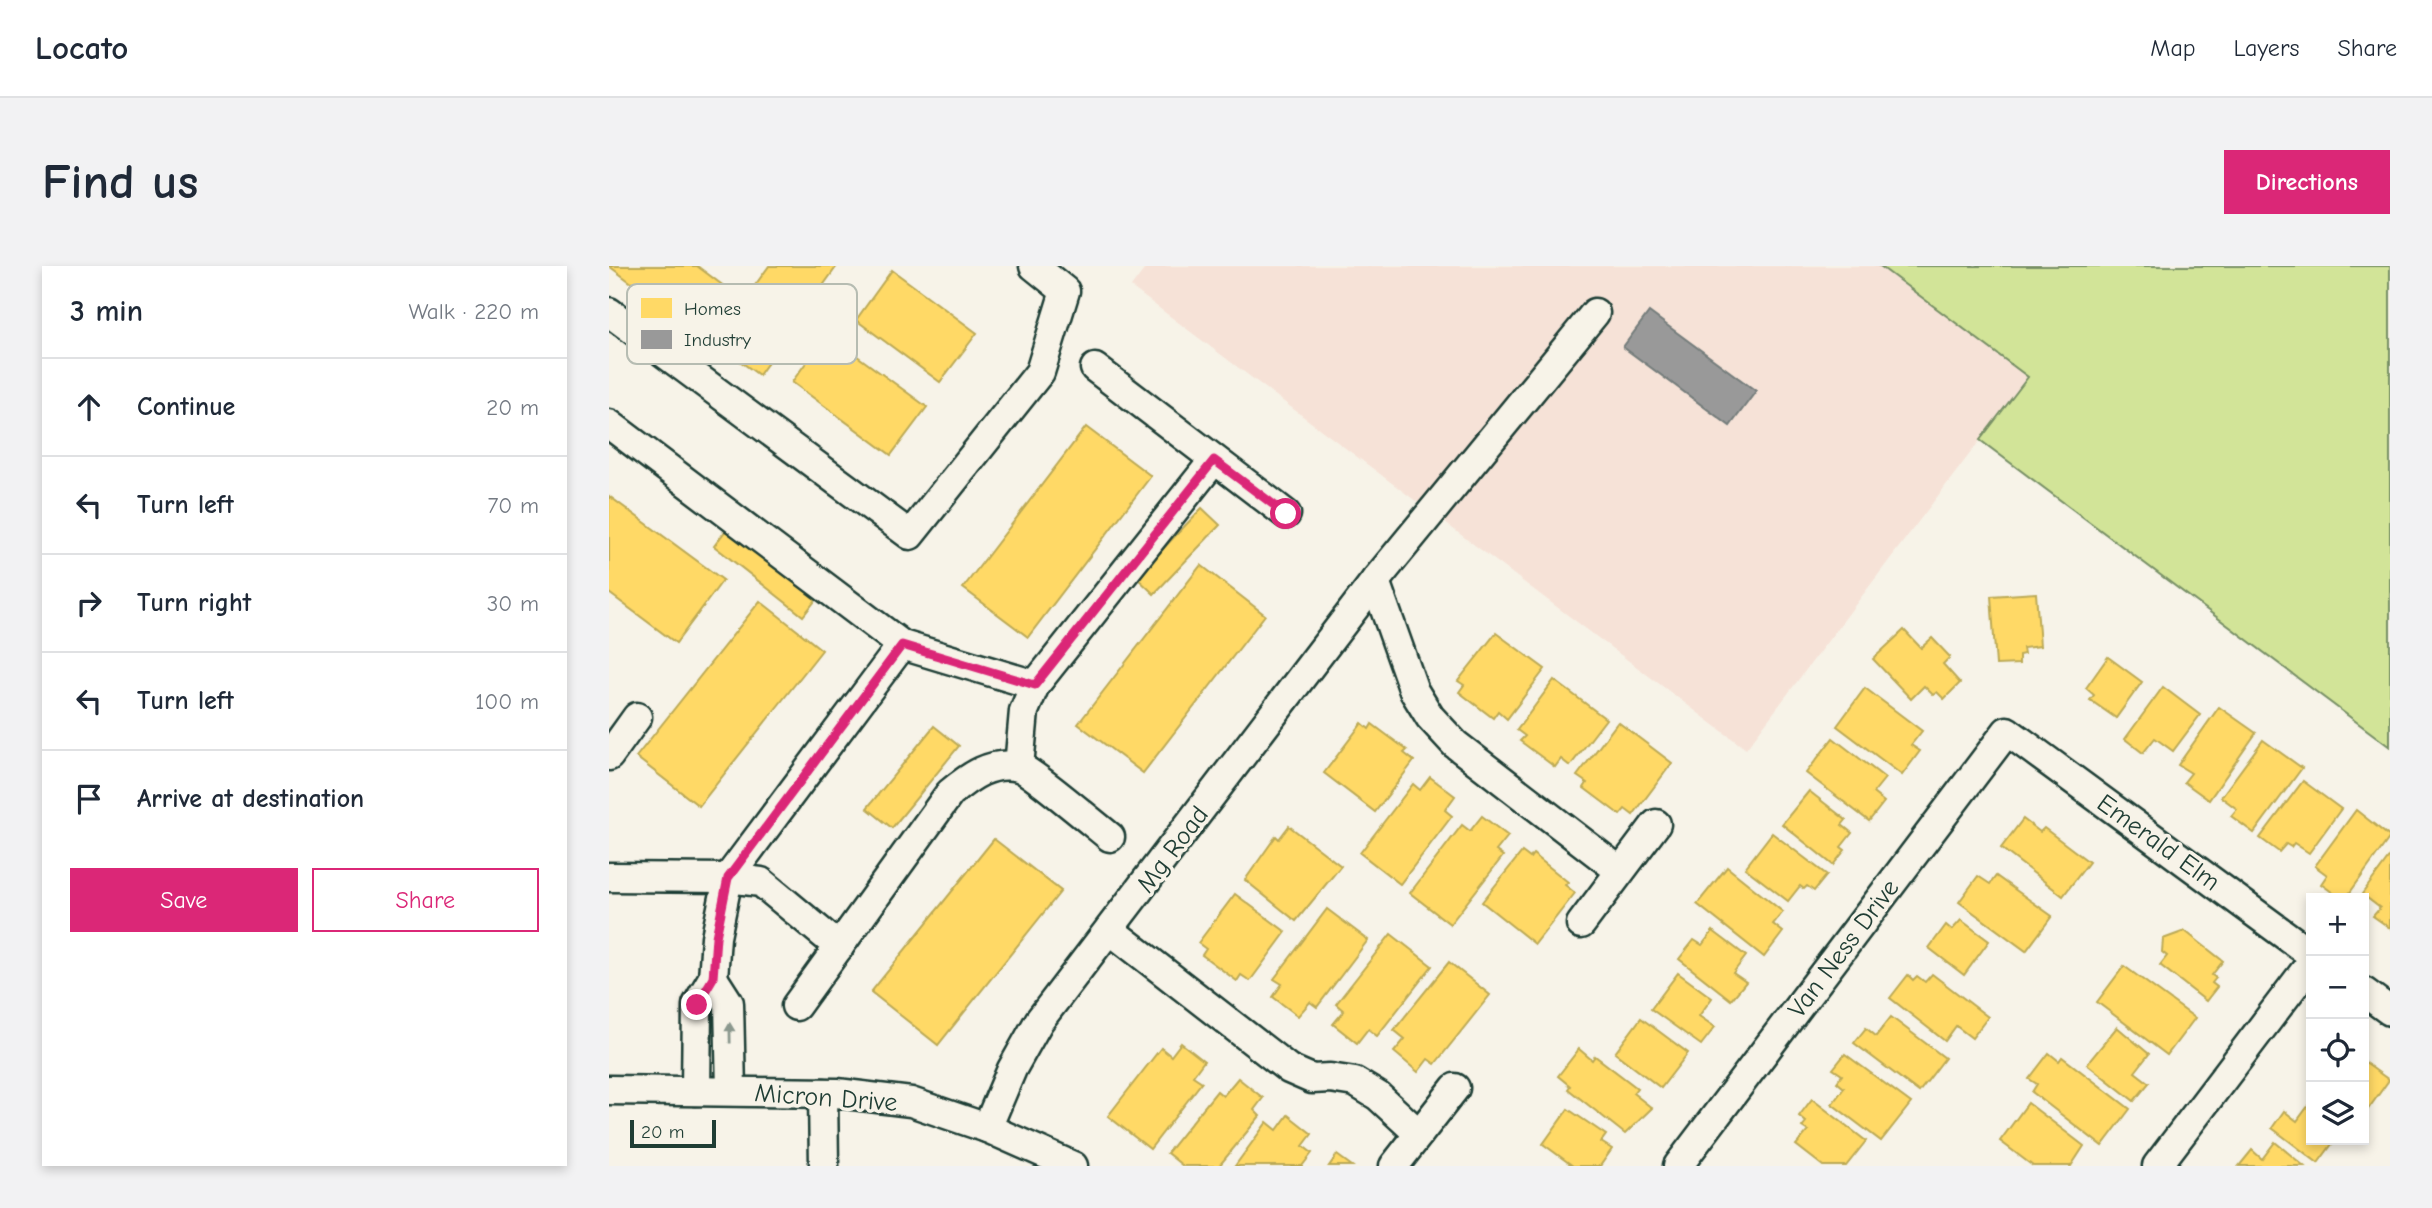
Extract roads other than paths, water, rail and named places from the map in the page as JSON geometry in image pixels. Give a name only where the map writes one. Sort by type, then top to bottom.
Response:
[{"type":"street","points":[[679,364],[910,535],[1040,372],[1065,291],[1034,266]]},
{"type":"street","points":[[609,312],[627,325]]},
{"type":"street","name":"Mg Road","points":[[986,1128],[1012,1069],[1039,1021],[1375,581],[1595,313]]},
{"type":"street","points":[[1095,368],[1286,514]]},
{"type":"street","points":[[609,424],[902,645],[1035,685]]},
{"type":"street","points":[[1019,767],[1024,711],[1035,685],[1214,460]]},
{"type":"street","points":[[1375,581],[1414,691],[1430,717],[1455,744],[1620,872]]},
{"type":"street","points":[[695,1091],[697,1005],[713,978],[716,937],[728,878],[902,645]]},
{"type":"street","points":[[609,756],[637,717]]},
{"type":"street","name":"Emerald Elm","points":[[2007,731],[2306,950]]},
{"type":"street","name":"Van Ness Drive","points":[[1678,1166],[2007,731]]},
{"type":"street","points":[[796,1006],[950,793],[971,776],[990,768],[1019,767],[1110,837]]},
{"type":"street","points":[[1581,924],[1656,824]]},
{"type":"street","points":[[609,877],[728,878],[761,882],[839,947]]},
{"type":"street","points":[[1110,930],[1289,1069],[1311,1079],[1330,1078],[1355,1083],[1378,1096],[1419,1134]]},
{"type":"street","points":[[2157,1166],[2306,970]]},
{"type":"street","points":[[713,978],[729,1003],[731,1091]]},
{"type":"street","points":[[2369,996],[2390,1011]]},
{"type":"street","points":[[1394,1166],[1455,1088]]},
{"type":"street","name":"Micron Drive","points":[[609,1090],[823,1093],[911,1102],[986,1128],[1073,1166]]},
{"type":"street","points":[[823,1093],[824,1166]]}]
